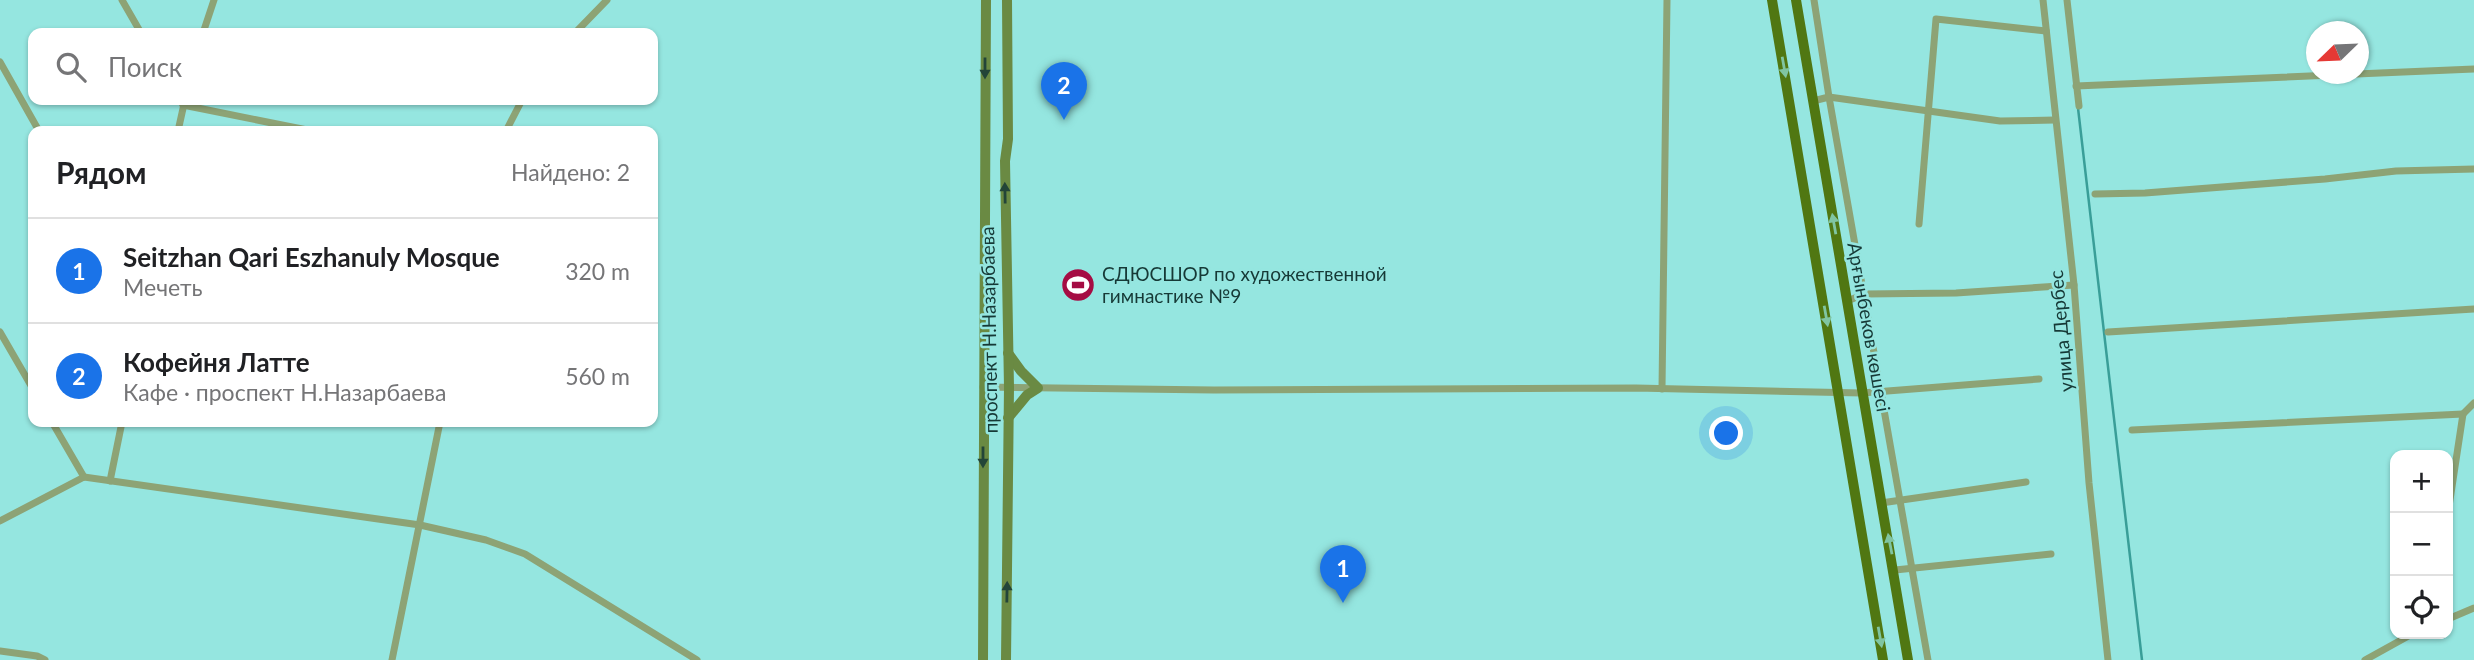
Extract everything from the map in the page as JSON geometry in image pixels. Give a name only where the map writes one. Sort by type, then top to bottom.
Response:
[{"type":"main road","name":"проспект Н.Назарбаева","points":[[983,660],[986,0]]},
{"type":"main road","name":"проспект Н.Назарбаева","points":[[1006,660],[1009,387],[1005,161],[1008,139],[1007,0]]},
{"type":"main road","points":[[1772,0],[1883,660]]},
{"type":"main road","name":"Арғынбеков көшесі","points":[[1796,0],[1881,503],[1895,570],[1908,660]]},
{"type":"main road","points":[[1008,352],[1021,371],[1038,388],[1027,395],[1008,418]]},
{"type":"street","points":[[122,0],[138,28]]},
{"type":"street","points":[[204,28],[214,0]]},
{"type":"street","points":[[580,28],[607,0]]},
{"type":"street","points":[[1662,389],[1667,0]]},
{"type":"street","points":[[1814,0],[1898,500],[1928,660]]},
{"type":"street","name":"улица Дербес","points":[[2043,0],[2074,285],[2089,483],[2108,660]]},
{"type":"street","points":[[2067,0],[2079,106]]},
{"type":"street","points":[[1919,224],[1936,19],[2046,31]]},
{"type":"street","points":[[0,62],[36,126]]},
{"type":"street","points":[[2076,86],[2474,69]]},
{"type":"street","points":[[1813,101],[1829,97],[2000,121],[2055,120]]},
{"type":"street","points":[[179,126],[182,105]]},
{"type":"street","points":[[196,105],[290,126]]},
{"type":"street","points":[[509,126],[519,105]]},
{"type":"street","points":[[2095,194],[2325,179],[2396,171],[2474,169]]},
{"type":"street","points":[[1847,301],[1865,294],[1956,293],[2074,285]]},
{"type":"street","points":[[2108,332],[2474,309]]},
{"type":"street","points":[[0,332],[28,380]]},
{"type":"street","points":[[984,387],[1214,390],[1662,389],[1862,393],[2039,379]]},
{"type":"street","points":[[2453,480],[2463,414],[2474,402]]},
{"type":"street","points":[[2132,430],[2463,414]]},
{"type":"street","points":[[55,427],[84,477]]},
{"type":"street","points":[[110,481],[121,427]]},
{"type":"street","points":[[392,660],[439,427]]},
{"type":"street","points":[[0,520],[84,477],[420,525],[486,540],[526,554],[697,660]]},
{"type":"street","points":[[1881,503],[2026,481]]},
{"type":"street","points":[[1895,570],[2051,554]]},
{"type":"street","points":[[2453,617],[2474,608]]},
{"type":"street","points":[[2365,660],[2403,639]]},
{"type":"street","points":[[0,651],[37,656],[45,660]]},
{"type":"waterway","points":[[2078,108],[2142,660]]},
{"type":"place","name":"Кофейня Латте","points":[[1064,120]]},
{"type":"place","name":"СДЮСШОР по художественной гимнастике №9","points":[[1078,285]]},
{"type":"place","name":"Seitzhan Qari Eszhanuly Mosque","points":[[1343,603]]}]
